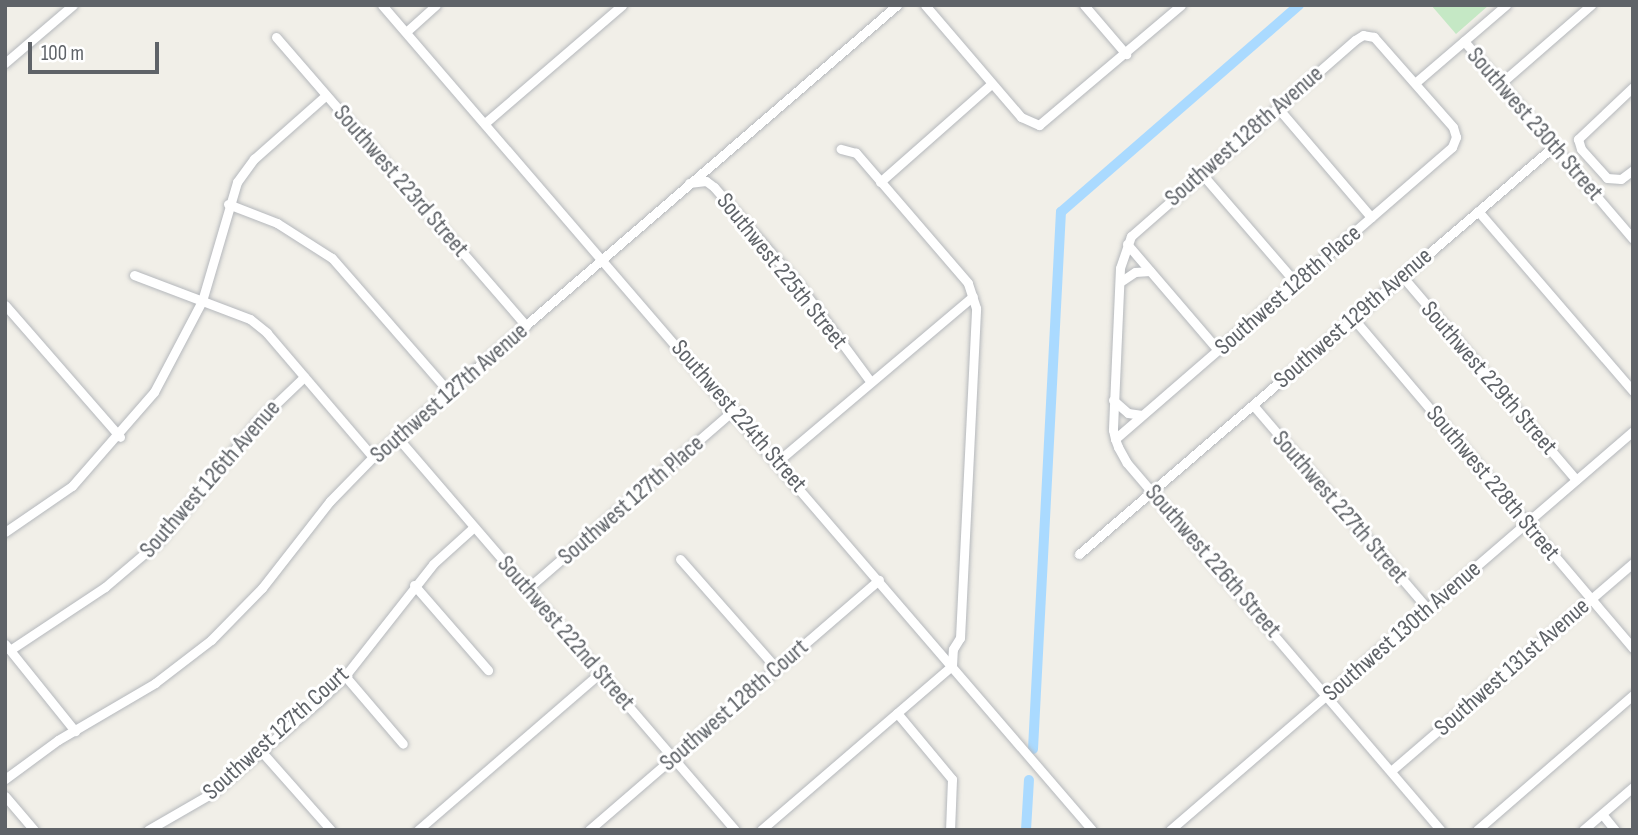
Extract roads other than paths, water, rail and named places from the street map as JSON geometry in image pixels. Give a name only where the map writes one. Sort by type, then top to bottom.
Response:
[{"type":"street","points":[[5,63],[73,5]]},
{"type":"street","name":"Southwest 224th Street","points":[[382,5],[778,461],[1092,830]]},
{"type":"street","points":[[406,32],[436,5]]},
{"type":"street","points":[[485,123],[622,5]]},
{"type":"street","name":"Southwest 127th Avenue","points":[[5,779],[75,731],[155,683],[224,627],[276,571],[343,487],[373,457],[897,5]]},
{"type":"street","points":[[925,5],[1023,120],[1039,125],[1181,5]]},
{"type":"street","points":[[1084,5],[1126,54]]},
{"type":"street","points":[[1416,83],[1506,5]]},
{"type":"street","points":[[1500,84],[1591,5]]},
{"type":"street","name":"Southwest 128th Avenue","points":[[1126,244],[1140,225],[1355,40],[1367,34],[1378,39],[1416,83]]},
{"type":"street","name":"Southwest 223rd Street","points":[[276,37],[526,326]]},
{"type":"street","name":"Southwest 230th Street","points":[[1464,41],[1633,239]]},
{"type":"street","points":[[880,182],[992,83]]},
{"type":"street","name":"Southwest 128th Place","points":[[1115,439],[1448,151],[1456,137],[1453,127],[1416,83]]},
{"type":"street","points":[[1633,88],[1578,139],[1604,176],[1614,180],[1633,170]]},
{"type":"street","points":[[5,532],[72,486],[120,437],[154,392],[202,301],[228,204],[254,159],[326,96]]},
{"type":"street","points":[[1277,107],[1371,217]]},
{"type":"street","name":"Southwest 129th Avenue","points":[[1079,554],[1553,146]]},
{"type":"street","points":[[761,830],[952,666],[953,649],[960,638],[976,308],[968,283],[856,153],[841,149]]},
{"type":"street","points":[[1201,173],[1296,283]]},
{"type":"street","name":"Southwest 225th Street","points":[[684,186],[696,180],[714,187],[799,285],[870,381]]},
{"type":"street","points":[[228,204],[277,223],[332,258],[449,392]]},
{"type":"street","points":[[1478,211],[1633,391]]},
{"type":"street","points":[[1126,244],[1218,350]]},
{"type":"street","name":"Southwest 226th Street","points":[[1126,244],[1120,282],[1113,400],[1115,439],[1127,463],[1153,489],[1441,830]]},
{"type":"street","points":[[1120,282],[1135,272],[1150,271]]},
{"type":"street","points":[[134,275],[250,319],[373,457]]},
{"type":"street","name":"Southwest 229th Street","points":[[1402,276],[1576,480]]},
{"type":"street","points":[[778,461],[973,296]]},
{"type":"street","points":[[5,305],[120,437]]},
{"type":"street","name":"Southwest 228th Street","points":[[1353,318],[1633,648]]},
{"type":"street","name":"Southwest 126th Avenue","points":[[8,647],[106,587],[159,541],[258,421],[304,377]]},
{"type":"street","points":[[1113,400],[1128,413],[1142,415]]},
{"type":"street","name":"Southwest 227th Street","points":[[1253,405],[1427,608]]},
{"type":"street","name":"Southwest 127th Place","points":[[527,589],[734,411]]},
{"type":"street","name":"Southwest 130th Avenue","points":[[1170,830],[1633,431]]},
{"type":"street","name":"Southwest 222nd Street","points":[[397,437],[735,830]]},
{"type":"street","name":"Southwest 127th Court","points":[[148,830],[191,808],[261,751],[345,676],[414,585],[474,527]]},
{"type":"street","points":[[680,559],[776,668]]},
{"type":"street","name":"Southwest 131st Avenue","points":[[1391,771],[1633,563]]},
{"type":"street","name":"Southwest 128th Court","points":[[589,830],[878,580]]},
{"type":"street","points":[[414,585],[488,670]]},
{"type":"street","points":[[8,647],[75,731]]},
{"type":"street","points":[[418,830],[600,673]]},
{"type":"street","points":[[345,676],[403,744]]},
{"type":"street","points":[[1477,830],[1633,695]]},
{"type":"street","points":[[897,713],[952,779],[950,830]]},
{"type":"street","points":[[261,751],[331,830]]},
{"type":"street","points":[[1583,830],[1633,787]]},
{"type":"street","points":[[5,796],[34,830]]},
{"type":"street","points":[[1602,814],[1615,830]]},
{"type":"waterway","points":[[1033,749],[1061,212],[1299,5]]},
{"type":"waterway","points":[[1026,830],[1029,780]]}]
